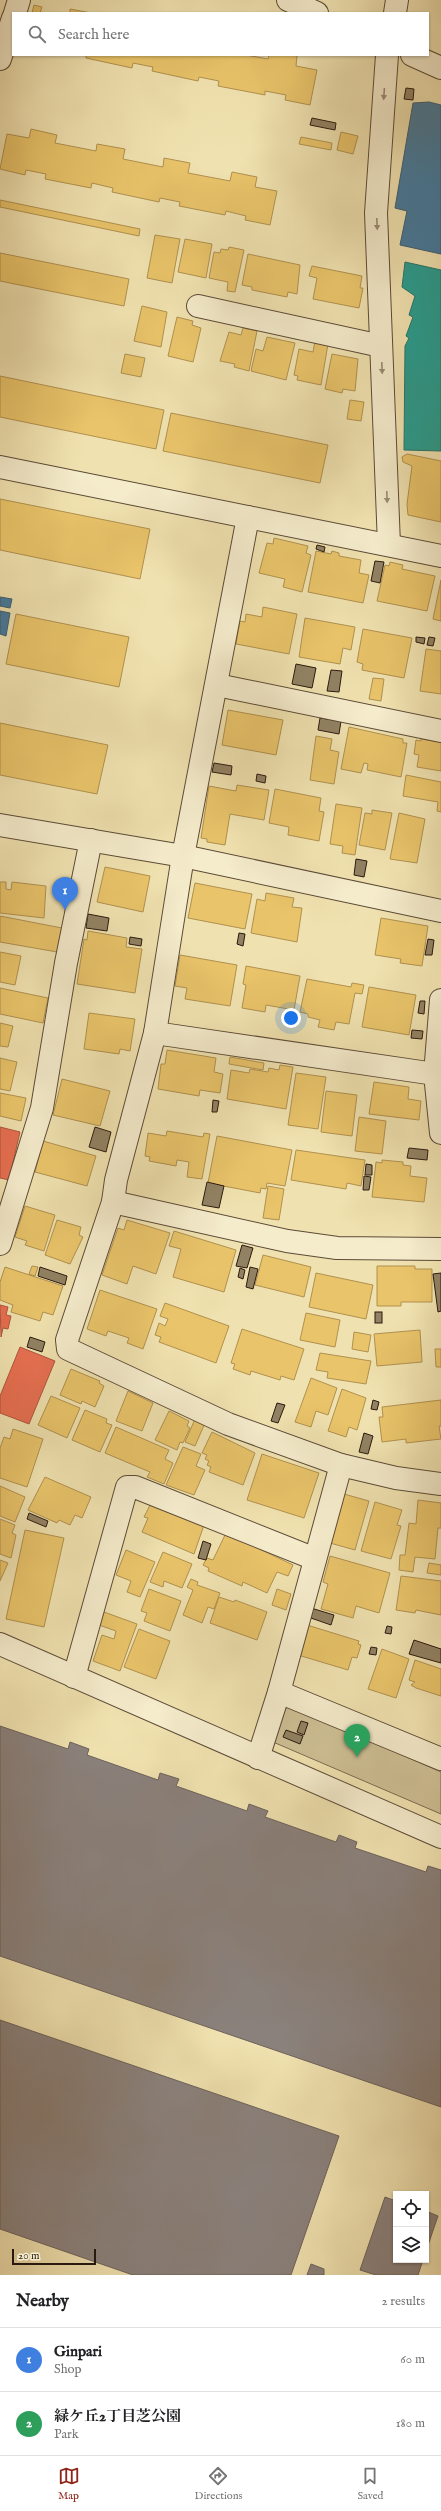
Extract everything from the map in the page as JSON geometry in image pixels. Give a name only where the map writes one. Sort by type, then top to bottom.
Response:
[{"type":"street","points":[[15,12],[19,0]]},
{"type":"street","points":[[288,0],[315,12]]},
{"type":"street","points":[[395,12],[397,0]]},
{"type":"street","points":[[0,59],[12,21]]},
{"type":"street","points":[[387,56],[376,213],[389,545]]},
{"type":"street","points":[[414,56],[441,68]]},
{"type":"street","points":[[198,306],[220,319],[381,346]]},
{"type":"street","points":[[0,467],[441,556]]},
{"type":"street","points":[[248,517],[184,856],[155,1033],[116,1180],[113,1202],[66,1340],[68,1349],[228,1424],[341,1465],[396,1478],[441,1484]]},
{"type":"street","points":[[217,685],[441,731]]},
{"type":"street","points":[[0,825],[184,856],[441,911]]},
{"type":"street","points":[[0,1244],[7,1194],[42,1108],[66,963],[91,840]]},
{"type":"street","points":[[441,1000],[435,1074],[441,1133]]},
{"type":"street","points":[[155,1033],[435,1074]]},
{"type":"street","points":[[113,1202],[287,1241],[337,1248],[441,1249]]},
{"type":"street","points":[[258,1758],[279,1692],[341,1465]]},
{"type":"street","points":[[74,1677],[128,1487],[135,1487],[315,1559]]},
{"type":"street","points":[[0,1644],[441,1837]]},
{"type":"street","points":[[279,1692],[441,1759]]},
{"type":"shaded area","points":[[291,1706],[441,1772],[441,1814],[273,1742],[280,1711]]},
{"type":"building: Homes","points":[[34,5],[42,7],[40,12],[32,12]]},
{"type":"building: Homes","points":[[70,9],[86,12],[70,12]]},
{"type":"building: Homes","points":[[86,56],[252,56],[268,59],[269,56],[297,56],[296,66],[317,70],[310,105],[285,100],[286,95],[265,91],[265,95],[218,86],[219,81],[199,77],[198,81],[152,71],[153,67],[133,63],[132,68],[86,58]]},
{"type":"building: Homes","points":[[31,129],[57,135],[55,143],[96,151],[97,144],[125,149],[123,159],[163,167],[164,158],[190,163],[188,173],[230,181],[232,172],[257,177],[255,187],[277,191],[270,225],[245,220],[246,216],[226,211],[225,215],[179,206],[180,202],[160,198],[159,202],[112,192],[113,188],[92,183],[91,188],[45,179],[46,174],[26,170],[25,175],[0,169],[7,134],[29,138]]},
{"type":"building: Homes","points":[[341,132],[358,136],[353,154],[337,150]]},
{"type":"building: Homes","points":[[301,137],[332,143],[331,150],[299,144]]},
{"type":"building: Homes","points":[[0,200],[140,229],[139,236],[0,207]]},
{"type":"building: Homes","points":[[155,235],[180,239],[172,283],[147,278]]},
{"type":"building: Homes","points":[[185,239],[212,244],[206,278],[178,272]]},
{"type":"building: Homes","points":[[229,247],[244,250],[235,292],[227,291],[228,282],[209,278],[214,252],[220,253],[221,249],[228,250]]},
{"type":"building: Homes","points":[[0,253],[129,279],[124,306],[0,281]]},
{"type":"building: Homes","points":[[248,254],[300,265],[297,294],[288,292],[287,297],[252,290],[252,287],[242,285]]},
{"type":"building: Homes","points":[[312,266],[362,276],[360,288],[363,288],[359,308],[313,299],[317,278],[309,276]]},
{"type":"building: Homes","points":[[142,306],[167,312],[161,347],[134,341]]},
{"type":"building: Homes","points":[[177,317],[193,321],[192,325],[201,328],[193,362],[168,356]]},
{"type":"building: Homes","points":[[243,328],[257,331],[249,371],[234,367],[235,364],[220,361],[229,332],[241,335]]},
{"type":"building: Homes","points":[[267,337],[295,343],[286,380],[251,371],[256,349],[263,351]]},
{"type":"building: Homes","points":[[315,341],[328,344],[321,385],[297,380],[298,376],[294,375],[299,349],[313,352]]},
{"type":"building: Homes","points":[[125,354],[145,358],[141,377],[121,373]]},
{"type":"building: Homes","points":[[332,354],[358,359],[355,391],[343,389],[342,393],[325,389]]},
{"type":"building: Homes","points":[[0,376],[164,410],[156,449],[0,417]]},
{"type":"building: Homes","points":[[350,400],[364,402],[361,421],[347,419]]},
{"type":"building: Homes","points":[[171,413],[328,445],[320,483],[163,451]]},
{"type":"building: Homes","points":[[407,454],[441,461],[441,522],[408,515],[407,504],[412,466],[403,462],[402,457]]},
{"type":"building: Homes","points":[[0,499],[150,529],[140,579],[0,550]]},
{"type":"building: Homes","points":[[274,538],[308,546],[306,553],[311,555],[302,592],[283,587],[285,579],[259,573],[267,543],[273,544]]},
{"type":"building: Homes","points":[[316,551],[331,554],[332,551],[339,553],[339,556],[361,560],[359,573],[369,575],[363,603],[308,592]]},
{"type":"building: Homes","points":[[390,562],[403,565],[402,569],[435,576],[427,611],[377,601],[385,565],[389,566]]},
{"type":"building: Homes","points":[[441,580],[441,621],[433,619]]},
{"type":"building: Homes","points":[[263,607],[297,614],[289,654],[236,644],[240,621],[245,622],[246,614],[262,617]]},
{"type":"building: Homes","points":[[16,614],[129,637],[119,687],[6,664]]},
{"type":"building: Homes","points":[[305,618],[355,627],[351,650],[343,648],[340,664],[299,657]]},
{"type":"building: Homes","points":[[363,629],[412,638],[404,678],[362,670],[363,664],[357,662]]},
{"type":"building: Homes","points":[[426,649],[441,651],[441,694],[420,691]]},
{"type":"building: Homes","points":[[373,678],[384,679],[381,701],[369,699]]},
{"type":"building: Homes","points":[[228,710],[283,720],[276,755],[222,745]]},
{"type":"building: Homes","points":[[0,723],[108,745],[97,794],[0,775]]},
{"type":"building: Homes","points":[[349,727],[403,739],[403,743],[407,743],[401,777],[367,770],[368,764],[364,763],[361,773],[341,769]]},
{"type":"building: Homes","points":[[316,736],[332,739],[330,750],[339,752],[334,784],[310,780]]},
{"type":"building: Homes","points":[[421,739],[441,742],[441,771],[417,767],[419,755],[414,754],[416,740],[421,741]]},
{"type":"building: Homes","points":[[406,775],[441,782],[441,812],[437,811],[438,802],[403,796]]},
{"type":"building: Homes","points":[[237,785],[269,790],[264,820],[230,814],[225,845],[207,842],[207,839],[201,838],[209,786],[236,791]]},
{"type":"building: Homes","points":[[275,789],[321,798],[319,811],[324,812],[319,841],[288,835],[289,827],[269,823]]},
{"type":"building: Homes","points":[[336,804],[362,808],[355,855],[342,853],[343,846],[330,844]]},
{"type":"building: Homes","points":[[372,810],[392,813],[385,850],[359,845],[365,813],[372,814]]},
{"type":"building: Homes","points":[[399,813],[425,819],[417,863],[390,859]]},
{"type":"building: Homes","points":[[105,867],[150,876],[143,912],[97,902]]},
{"type":"building: Homes","points":[[0,882],[6,882],[6,889],[11,890],[12,882],[46,886],[44,918],[0,913]]},
{"type":"building: Homes","points":[[195,883],[252,894],[245,929],[188,918]]},
{"type":"building: Homes","points":[[266,893],[294,898],[292,907],[302,908],[297,942],[251,933],[257,899],[265,901]]},
{"type":"building: Homes","points":[[0,916],[62,928],[57,952],[0,942]]},
{"type":"building: Homes","points":[[381,918],[428,926],[422,966],[400,963],[401,959],[375,955]]},
{"type":"building: Homes","points":[[88,931],[127,938],[126,947],[142,949],[135,993],[77,984],[84,939],[87,940]]},
{"type":"building: Homes","points":[[0,952],[21,956],[15,985],[0,982]]},
{"type":"building: Homes","points":[[180,955],[237,965],[230,1006],[185,999],[187,988],[175,986]]},
{"type":"building: Homes","points":[[246,966],[300,976],[294,1010],[266,1005],[265,1012],[242,1008],[246,985],[243,984]]},
{"type":"building: Homes","points":[[307,979],[351,987],[352,983],[364,985],[362,994],[355,993],[349,1024],[336,1022],[334,1030],[318,1027],[320,1020],[308,1017],[308,1014],[300,1012]]},
{"type":"building: Homes","points":[[369,987],[416,995],[409,1035],[362,1027]]},
{"type":"building: Homes","points":[[0,988],[48,998],[43,1023],[0,1014]]},
{"type":"building: Homes","points":[[89,1013],[135,1019],[130,1051],[120,1049],[119,1054],[84,1049]]},
{"type":"building: Homes","points":[[0,1023],[13,1026],[8,1047],[0,1046]]},
{"type":"building: Homes","points":[[167,1050],[216,1058],[214,1072],[223,1074],[220,1093],[200,1090],[199,1096],[158,1089],[161,1064],[165,1064]]},
{"type":"building: Homes","points":[[230,1057],[264,1063],[263,1070],[229,1064]]},
{"type":"building: Homes","points":[[0,1058],[17,1062],[10,1091],[0,1089]]},
{"type":"building: Homes","points":[[280,1065],[293,1067],[286,1109],[227,1099],[231,1070],[249,1073],[250,1069],[268,1072],[269,1068],[279,1070]]},
{"type":"building: Homes","points":[[296,1073],[326,1077],[318,1129],[288,1125]]},
{"type":"building: Homes","points":[[62,1079],[110,1091],[100,1126],[53,1115]]},
{"type":"building: Homes","points":[[374,1082],[409,1087],[408,1099],[421,1101],[419,1120],[369,1114]]},
{"type":"building: Homes","points":[[326,1091],[357,1095],[352,1136],[321,1132]]},
{"type":"building: Homes","points":[[0,1093],[26,1098],[21,1121],[0,1116]]},
{"type":"building: Homes","points":[[359,1117],[386,1121],[382,1154],[355,1151]]},
{"type":"building: Homes","points":[[167,1131],[203,1137],[204,1133],[210,1134],[202,1179],[187,1177],[189,1162],[177,1160],[176,1166],[149,1161],[150,1157],[145,1156],[148,1133],[166,1136]]},
{"type":"building: Homes","points":[[217,1136],[292,1150],[285,1186],[267,1183],[266,1189],[261,1188],[260,1193],[208,1183]]},
{"type":"building: Homes","points":[[43,1141],[96,1156],[87,1186],[35,1172]]},
{"type":"building: Homes","points":[[296,1150],[365,1160],[361,1186],[347,1183],[346,1189],[291,1180]]},
{"type":"building: Homes","points":[[382,1160],[403,1162],[403,1165],[411,1166],[410,1176],[427,1178],[424,1202],[372,1197],[376,1162],[382,1163]]},
{"type":"building: Homes","points":[[268,1186],[284,1189],[279,1220],[263,1218]]},
{"type":"building: Homes","points":[[25,1206],[55,1215],[44,1251],[25,1245],[27,1241],[15,1237]]},
{"type":"building: Homes","points":[[57,1220],[81,1227],[79,1235],[83,1237],[70,1264],[45,1255]]},
{"type":"building: Homes","points":[[127,1220],[170,1233],[156,1274],[133,1266],[127,1284],[102,1275],[118,1228],[124,1230]]},
{"type":"building: Homes","points":[[174,1231],[236,1250],[224,1292],[173,1277],[181,1249],[169,1246]]},
{"type":"building: Homes","points":[[263,1255],[311,1267],[304,1297],[255,1285]]},
{"type":"building: Homes","points":[[32,1266],[38,1267],[35,1276],[29,1274]]},
{"type":"building: Homes","points":[[377,1266],[415,1266],[415,1269],[432,1269],[432,1302],[401,1302],[401,1306],[377,1306]]},
{"type":"building: Homes","points":[[5,1267],[63,1286],[53,1315],[43,1312],[40,1321],[11,1312],[13,1305],[0,1300],[0,1282]]},
{"type":"building: Homes","points":[[316,1273],[373,1285],[366,1319],[309,1307]]},
{"type":"building: Homes","points":[[100,1290],[157,1309],[143,1349],[127,1343],[129,1338],[108,1331],[106,1336],[87,1329]]},
{"type":"building: Homes","points":[[165,1303],[229,1326],[216,1363],[159,1342],[161,1337],[155,1335],[159,1323],[165,1326],[168,1319],[160,1316]]},
{"type":"building: Homes","points":[[306,1313],[340,1320],[335,1347],[300,1340]]},
{"type":"building: Homes","points":[[242,1329],[304,1349],[294,1380],[281,1376],[280,1380],[251,1371],[250,1375],[233,1369],[235,1364],[231,1363]]},
{"type":"building: Homes","points":[[420,1330],[422,1362],[377,1366],[374,1334]]},
{"type":"building: Homes","points":[[354,1332],[371,1335],[368,1352],[352,1349]]},
{"type":"building: Homes","points":[[435,1349],[441,1349],[441,1367],[436,1367]]},
{"type":"building: Homes","points":[[320,1353],[371,1361],[366,1384],[327,1378],[328,1372],[316,1370]]},
{"type":"building: Homes","points":[[71,1369],[100,1381],[99,1383],[104,1386],[95,1407],[82,1401],[81,1404],[60,1395]]},
{"type":"building: Homes","points":[[311,1378],[337,1388],[328,1415],[316,1411],[311,1427],[295,1422]]},
{"type":"building: Homes","points":[[342,1389],[366,1398],[357,1430],[349,1427],[346,1437],[328,1431]]},
{"type":"building: Homes","points":[[128,1391],[153,1403],[142,1431],[116,1421]]},
{"type":"building: Homes","points":[[51,1396],[80,1408],[67,1438],[38,1425]]},
{"type":"building: Homes","points":[[441,1400],[441,1426],[439,1426],[441,1439],[406,1443],[406,1439],[382,1442],[379,1417],[383,1417],[382,1407]]},
{"type":"building: Homes","points":[[85,1410],[107,1419],[106,1423],[112,1425],[100,1452],[72,1440]]},
{"type":"building: Homes","points":[[169,1411],[189,1421],[187,1426],[190,1428],[183,1443],[180,1442],[177,1450],[155,1440]]},
{"type":"building: Homes","points":[[195,1419],[205,1423],[195,1446],[185,1442]]},
{"type":"building: Homes","points":[[116,1427],[169,1450],[165,1459],[173,1463],[164,1484],[147,1477],[150,1472],[105,1453]]},
{"type":"building: Homes","points":[[13,1429],[43,1439],[27,1487],[0,1478],[0,1448],[4,1437],[10,1439]]},
{"type":"building: Homes","points":[[212,1432],[255,1453],[243,1485],[209,1472],[211,1467],[207,1465],[209,1461],[205,1459],[207,1455],[202,1453]]},
{"type":"building: Homes","points":[[183,1447],[201,1454],[196,1466],[205,1470],[194,1495],[166,1485]]},
{"type":"building: Homes","points":[[262,1454],[319,1473],[304,1518],[247,1500]]},
{"type":"building: Homes","points":[[45,1477],[91,1497],[82,1518],[75,1515],[70,1525],[59,1520],[57,1523],[28,1510]]},
{"type":"building: Homes","points":[[0,1486],[25,1497],[15,1522],[0,1516]]},
{"type":"building: Homes","points":[[344,1494],[369,1501],[355,1550],[330,1543]]},
{"type":"building: Homes","points":[[418,1500],[441,1503],[441,1528],[438,1528],[435,1559],[415,1557],[413,1572],[399,1570],[400,1555],[405,1555],[409,1523],[416,1524]]},
{"type":"building: Homes","points":[[375,1502],[402,1510],[397,1525],[401,1526],[391,1559],[361,1551]]},
{"type":"building: Homes","points":[[151,1503],[204,1525],[194,1554],[142,1532],[148,1518],[144,1517]]},
{"type":"building: Homes","points":[[0,1519],[15,1525],[12,1533],[16,1535],[11,1558],[0,1554]]},
{"type":"building: Homes","points":[[25,1530],[64,1538],[44,1627],[6,1619]]},
{"type":"building: Homes","points":[[226,1533],[293,1565],[288,1576],[277,1572],[267,1593],[243,1582],[242,1586],[208,1571],[209,1568],[203,1565],[207,1558],[213,1560]]},
{"type":"building: Homes","points":[[126,1550],[155,1562],[140,1597],[127,1592],[131,1581],[116,1575]]},
{"type":"building: Homes","points":[[163,1552],[192,1564],[182,1588],[164,1581],[163,1587],[150,1582]]},
{"type":"building: Homes","points":[[330,1556],[390,1573],[379,1613],[356,1606],[353,1618],[321,1609],[328,1584],[323,1582]]},
{"type":"building: Homes","points":[[0,1560],[8,1563],[0,1581]]},
{"type":"building: Homes","points":[[429,1563],[441,1565],[441,1575],[427,1573]]},
{"type":"building: Homes","points":[[401,1576],[441,1581],[441,1615],[416,1610],[415,1613],[396,1610]]},
{"type":"building: Homes","points":[[191,1579],[198,1582],[197,1585],[220,1593],[214,1609],[208,1607],[202,1623],[183,1615],[193,1590],[187,1587]]},
{"type":"building: Homes","points":[[149,1589],[181,1601],[170,1631],[144,1621],[147,1613],[141,1611]]},
{"type":"building: Homes","points":[[277,1589],[291,1594],[286,1610],[272,1605]]},
{"type":"building: Homes","points":[[219,1597],[234,1602],[235,1600],[267,1612],[257,1640],[210,1623]]},
{"type":"building: Homes","points":[[104,1612],[137,1624],[120,1671],[93,1661],[102,1635],[114,1639],[116,1631],[99,1625]]},
{"type":"building: Homes","points":[[307,1625],[359,1641],[358,1644],[361,1645],[357,1658],[352,1657],[348,1670],[298,1655]]},
{"type":"building: Homes","points":[[139,1629],[170,1641],[156,1679],[124,1667]]},
{"type":"building: Homes","points":[[382,1649],[409,1659],[396,1698],[368,1689]]},
{"type":"building: Homes","points":[[415,1660],[441,1669],[441,1696],[411,1685],[415,1682],[409,1680]]},
{"type":"building: Shops","points":[[0,1127],[20,1132],[9,1180],[0,1178]]},
{"type":"building: Shops","points":[[0,1305],[8,1307],[6,1315],[11,1316],[8,1329],[3,1328],[1,1337]]},
{"type":"building: Shops","points":[[20,1347],[55,1361],[29,1424],[0,1413],[0,1396]]},
{"type":"building: Schools","points":[[405,262],[441,270],[441,451],[404,450],[405,346],[409,338],[406,336],[413,317],[409,315],[415,296],[402,287]]},
{"type":"building: Public","points":[[429,102],[441,105],[441,254],[400,245],[407,211],[395,208],[413,103]]},
{"type":"building: Public","points":[[0,597],[12,599],[10,608],[0,606]]},
{"type":"building: Public","points":[[0,611],[10,613],[6,636],[0,634]]},
{"type":"building: Industry","points":[[0,1726],[68,1749],[70,1742],[89,1749],[87,1755],[158,1780],[160,1773],[179,1779],[176,1786],[247,1811],[249,1804],[268,1811],[265,1817],[336,1842],[339,1835],[357,1842],[355,1848],[426,1872],[428,1866],[441,1870],[441,2107],[0,1956]]},
{"type":"building: Industry","points":[[0,2020],[339,2136],[291,2275],[133,2275],[0,2229]]},
{"type":"building: Industry","points":[[385,2197],[393,2200],[393,2263],[422,2263],[418,2275],[376,2275],[360,2270]]},
{"type":"building: Industry","points":[[429,2212],[438,2216],[429,2242]]},
{"type":"building: Industry","points":[[311,2264],[324,2269],[324,2275],[307,2275]]},
{"type":"building: Other","points":[[406,88],[414,89],[413,100],[404,99]]},
{"type":"building: Other","points":[[312,118],[336,123],[335,130],[310,125]]},
{"type":"building: Other","points":[[317,545],[325,547],[324,552],[316,549]]},
{"type":"building: Other","points":[[375,561],[384,562],[380,583],[371,581]]},
{"type":"building: Other","points":[[416,637],[425,638],[424,644],[416,642]]},
{"type":"building: Other","points":[[429,637],[435,638],[433,646],[427,645]]},
{"type":"building: Other","points":[[296,664],[316,668],[312,688],[292,684]]},
{"type":"building: Other","points":[[331,670],[342,671],[339,692],[327,691]]},
{"type":"building: Other","points":[[320,718],[341,721],[339,734],[318,730]]},
{"type":"building: Other","points":[[214,763],[232,766],[231,775],[212,772]]},
{"type":"building: Other","points":[[257,774],[266,776],[265,783],[256,781]]},
{"type":"building: Other","points":[[356,859],[367,861],[364,877],[354,875]]},
{"type":"building: Other","points":[[88,914],[109,918],[107,931],[86,928]]},
{"type":"building: Other","points":[[239,933],[245,934],[243,946],[237,944]]},
{"type":"building: Other","points":[[130,937],[142,939],[141,946],[129,944]]},
{"type":"building: Other","points":[[428,939],[434,940],[432,955],[425,955]]},
{"type":"building: Other","points":[[420,1001],[425,1001],[424,1014],[418,1013]]},
{"type":"building: Other","points":[[412,1030],[423,1031],[422,1039],[411,1038]]},
{"type":"building: Other","points":[[213,1100],[219,1101],[217,1112],[212,1112]]},
{"type":"building: Other","points":[[95,1127],[111,1132],[106,1152],[89,1147]]},
{"type":"building: Other","points":[[409,1148],[428,1150],[427,1160],[407,1158]]},
{"type":"building: Other","points":[[366,1164],[372,1165],[372,1175],[365,1175]]},
{"type":"building: Other","points":[[364,1176],[371,1177],[369,1190],[363,1190]]},
{"type":"building: Other","points":[[207,1182],[224,1186],[219,1208],[202,1205]]},
{"type":"building: Other","points":[[242,1245],[253,1248],[247,1268],[236,1266]]},
{"type":"building: Other","points":[[40,1267],[67,1276],[65,1285],[38,1276]]},
{"type":"building: Other","points":[[250,1267],[258,1269],[253,1289],[246,1287]]},
{"type":"building: Other","points":[[240,1268],[245,1270],[243,1279],[238,1277]]},
{"type":"building: Other","points":[[441,1273],[441,1311],[438,1312],[433,1274]]},
{"type":"building: Other","points":[[375,1312],[382,1312],[382,1323],[375,1323]]},
{"type":"building: Other","points":[[30,1337],[45,1342],[42,1352],[27,1347]]},
{"type":"building: Other","points":[[373,1400],[379,1402],[377,1410],[371,1409]]},
{"type":"building: Other","points":[[277,1403],[285,1405],[278,1423],[271,1421]]},
{"type":"building: Other","points":[[364,1433],[373,1436],[368,1454],[359,1452]]},
{"type":"building: Other","points":[[29,1513],[48,1521],[46,1527],[27,1519]]},
{"type":"building: Other","points":[[203,1541],[211,1544],[206,1560],[198,1558]]},
{"type":"building: Other","points":[[311,1608],[334,1615],[331,1625],[308,1617]]},
{"type":"building: Other","points":[[387,1626],[392,1627],[391,1634],[385,1633]]},
{"type":"building: Other","points":[[414,1640],[441,1649],[441,1663],[409,1654]]},
{"type":"building: Other","points":[[371,1647],[377,1648],[376,1655],[369,1654]]},
{"type":"building: Other","points":[[301,1721],[308,1723],[304,1735],[297,1732]]},
{"type":"building: Other","points":[[286,1730],[303,1736],[300,1744],[283,1737]]},
{"type":"place","name":"Ginpari","points":[[65,910]]},
{"type":"place","name":"緑ケ丘2丁目芝公園","points":[[357,1757]]}]
